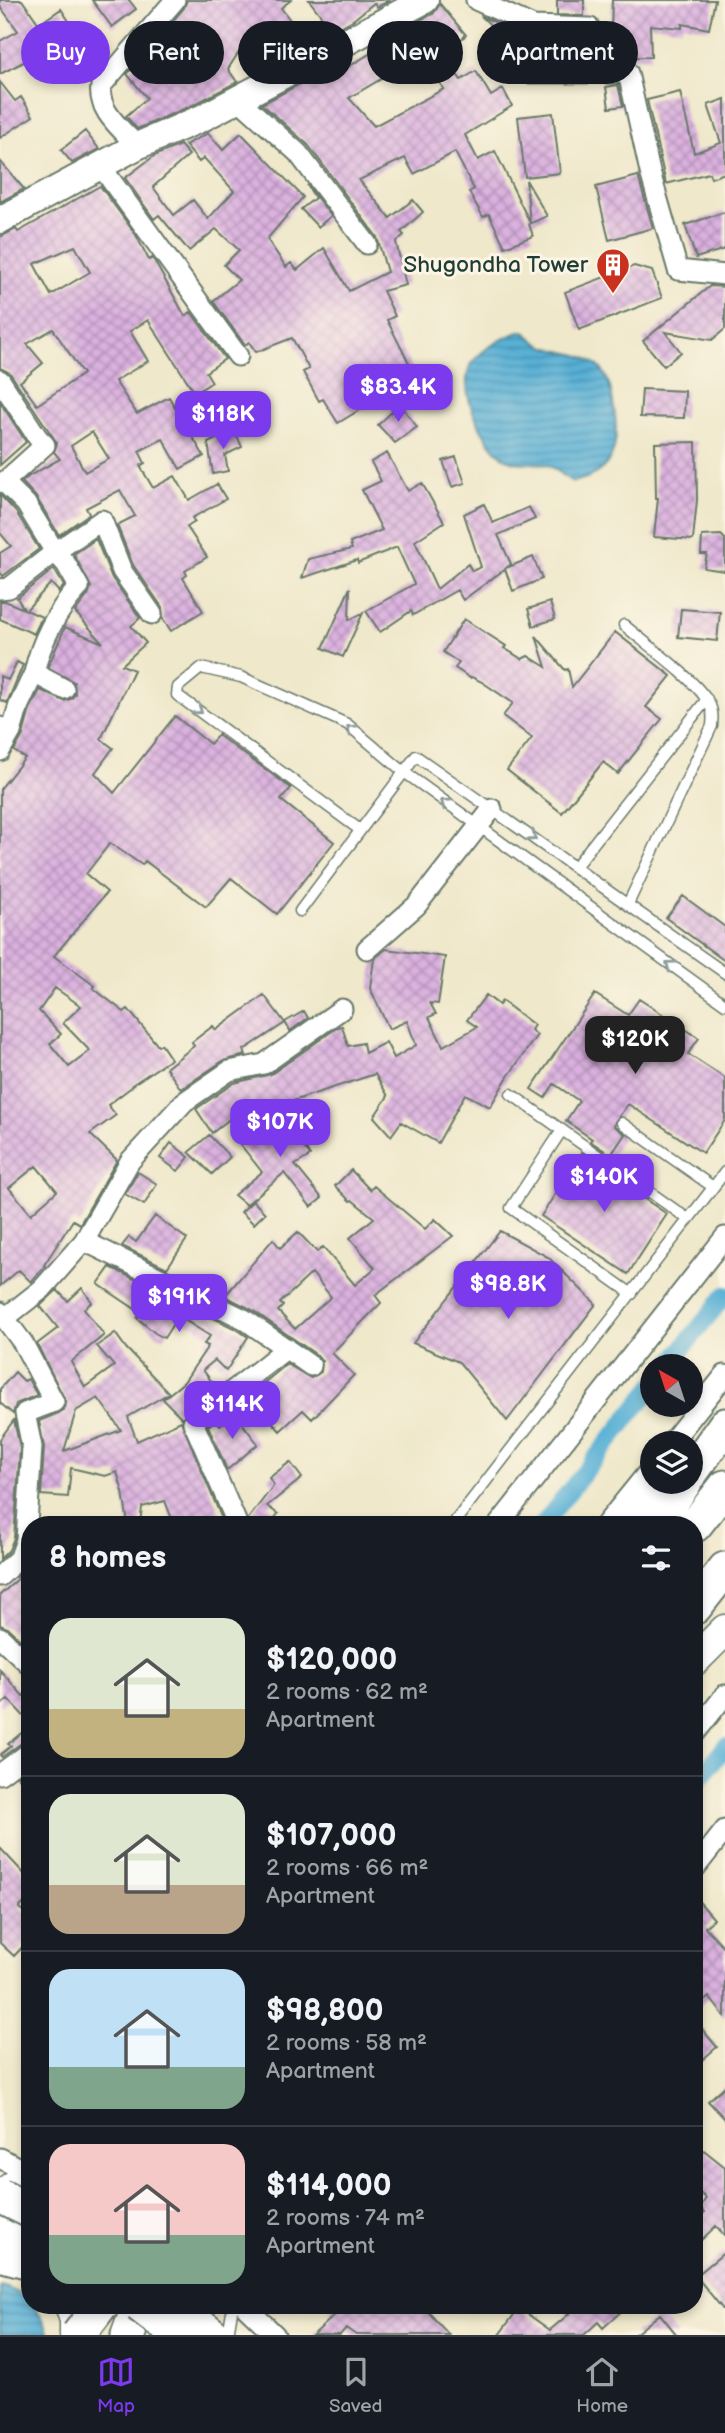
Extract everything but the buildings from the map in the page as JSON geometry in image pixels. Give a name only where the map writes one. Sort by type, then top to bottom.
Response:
[{"type":"highway","points":[[703,1457],[725,1425]]},
{"type":"highway","points":[[702,1516],[725,1487]]},
{"type":"highway","points":[[662,1516],[677,1494]]},
{"type":"highway","points":[[703,1596],[725,1569]]},
{"type":"highway","points":[[0,2196],[21,2206]]},
{"type":"highway","points":[[0,2220],[21,2230]]},
{"type":"highway","points":[[0,2254],[21,2260]]},
{"type":"highway","points":[[80,2314],[90,2335]]},
{"type":"highway","points":[[76,2335],[94,2314]]},
{"type":"highway","points":[[128,2335],[136,2314]]},
{"type":"highway","points":[[151,2314],[178,2335]]},
{"type":"highway","points":[[188,2314],[213,2335]]},
{"type":"main road","points":[[703,1433],[725,1405]]},
{"type":"main road","points":[[639,1516],[657,1494]]},
{"type":"main road","points":[[703,1652],[725,1630]]},
{"type":"main road","points":[[0,2196],[21,2181]]},
{"type":"main road","points":[[73,2314],[76,2335]]},
{"type":"main road","points":[[170,2335],[176,2314]]},
{"type":"street","points":[[137,146],[104,108],[99,97],[101,86],[175,0]]},
{"type":"street","points":[[0,220],[100,165],[202,118],[425,0]]},
{"type":"street","points":[[476,0],[522,21]]},
{"type":"street","points":[[630,84],[650,172],[678,270],[725,275]]},
{"type":"street","points":[[238,99],[298,153],[367,244]]},
{"type":"street","points":[[100,165],[238,356]]},
{"type":"street","points":[[0,380],[45,445],[4,482],[26,504],[79,587],[65,604],[39,649],[34,673],[5,729],[0,751]]},
{"type":"street","points":[[0,589],[9,588],[102,520],[122,571],[152,614]]},
{"type":"street","points":[[34,673],[64,689]]},
{"type":"street","points":[[368,949],[417,905],[492,809]]},
{"type":"street","points":[[28,1516],[32,1447],[25,1413],[54,1402],[23,1343],[3,1315],[42,1289],[84,1241],[130,1161],[184,1102],[229,1071],[264,1064],[342,1009]]},
{"type":"street","points":[[505,1516],[725,1237]]},
{"type":"street","points":[[84,1241],[244,1319],[311,1366]]},
{"type":"street","points":[[234,1516],[193,1422],[287,1348]]},
{"type":"street","points":[[680,1431],[725,1375]]},
{"type":"street","points":[[612,1516],[640,1482]]},
{"type":"street","points":[[0,1576],[21,1554]]},
{"type":"street","points":[[0,1637],[21,1657]]},
{"type":"street","points":[[703,1723],[725,1695]]},
{"type":"street","points":[[0,1774],[21,1759]]},
{"type":"street","points":[[703,1858],[725,1830]]},
{"type":"street","points":[[0,2158],[21,2169]]},
{"type":"street","points":[[253,2314],[275,2335]]},
{"type":"lane","points":[[624,625],[707,699],[714,713],[712,726],[628,904]]},
{"type":"lane","points":[[360,830],[177,695],[178,687],[201,668],[241,677],[347,724],[404,772],[478,827],[725,1004]]},
{"type":"lane","points":[[575,866],[707,699]]},
{"type":"lane","points":[[300,911],[416,756],[725,973]]},
{"type":"lane","points":[[510,1094],[688,1219]]},
{"type":"lane","points":[[622,1122],[713,1187]]},
{"type":"lane","points":[[562,1130],[511,1208],[632,1294]]},
{"type":"lane","points":[[459,1516],[725,1172]]},
{"type":"lane","points":[[228,2335],[232,2314]]},
{"type":"water","points":[[522,331],[541,345],[593,362],[607,379],[615,416],[615,442],[607,463],[588,478],[573,482],[547,465],[520,463],[505,458],[489,441],[475,417],[467,390],[470,367],[485,350]]},
{"type":"water","points":[[0,2286],[21,2295],[21,2314],[39,2314],[49,2335],[0,2335]]},
{"type":"waterway","points":[[678,1354],[725,1295]]},
{"type":"waterway","points":[[549,1516],[640,1402]]},
{"type":"waterway","points":[[703,1775],[725,1747]]},
{"type":"place","name":"Shugondha Tower","points":[[613,295]]}]
